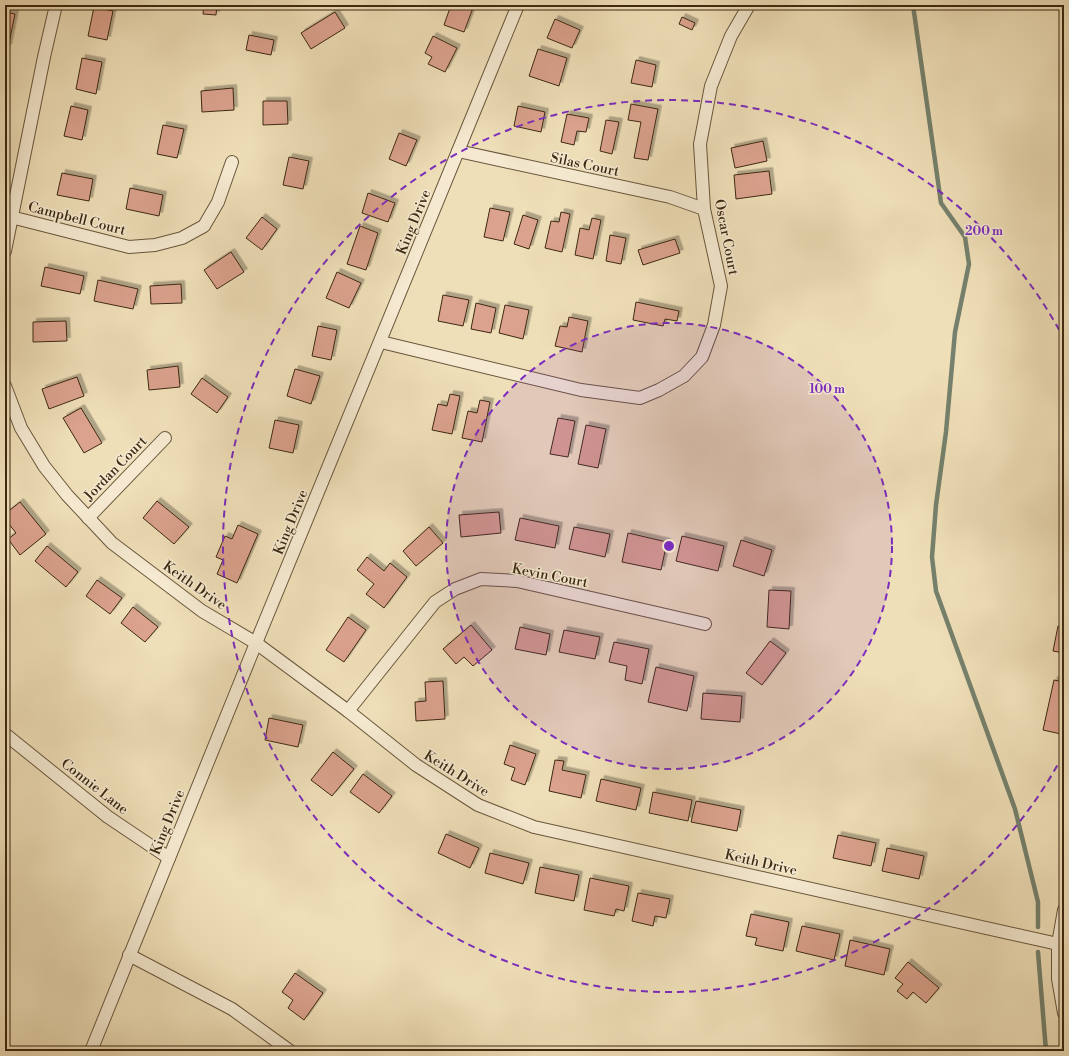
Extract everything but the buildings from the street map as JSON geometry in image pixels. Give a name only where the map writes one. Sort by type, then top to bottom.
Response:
[{"type":"street","points":[[5,250],[56,5]]},
{"type":"street","name":"King Drive","points":[[91,1051],[168,858],[518,5]]},
{"type":"street","name":"Oscar Court","points":[[381,342],[581,390],[640,398],[659,390],[684,376],[702,357],[714,325],[721,286],[704,209],[700,144],[711,86],[731,36],[749,5]]},
{"type":"street","name":"Silas Court","points":[[458,151],[670,197],[704,209]]},
{"type":"street","name":"Campbell Court","points":[[11,217],[129,247],[155,245],[182,238],[204,226],[218,202],[232,162]]},
{"type":"street","name":"Keith Drive","points":[[5,386],[8,405],[44,466],[67,495],[112,543],[202,611],[256,644],[348,712],[416,765],[478,805],[534,827],[1058,944]]},
{"type":"street","name":"Jordan Court","points":[[88,518],[165,438]]},
{"type":"street","name":"Kevin Court","points":[[348,712],[435,602],[455,589],[481,579],[517,581],[706,624]]},
{"type":"street","name":"Connie Lane","points":[[5,734],[108,817],[168,858]]},
{"type":"street","points":[[1064,910],[1058,944],[1058,979],[1064,1013]]},
{"type":"street","points":[[129,956],[232,1009],[290,1051]]},
{"type":"waterway","points":[[913,5],[941,203],[965,237],[969,264],[955,332],[946,432],[936,505],[932,557],[936,591],[1015,809],[1038,902],[1038,927]]},
{"type":"waterway","points":[[1038,952],[1046,1051]]}]
